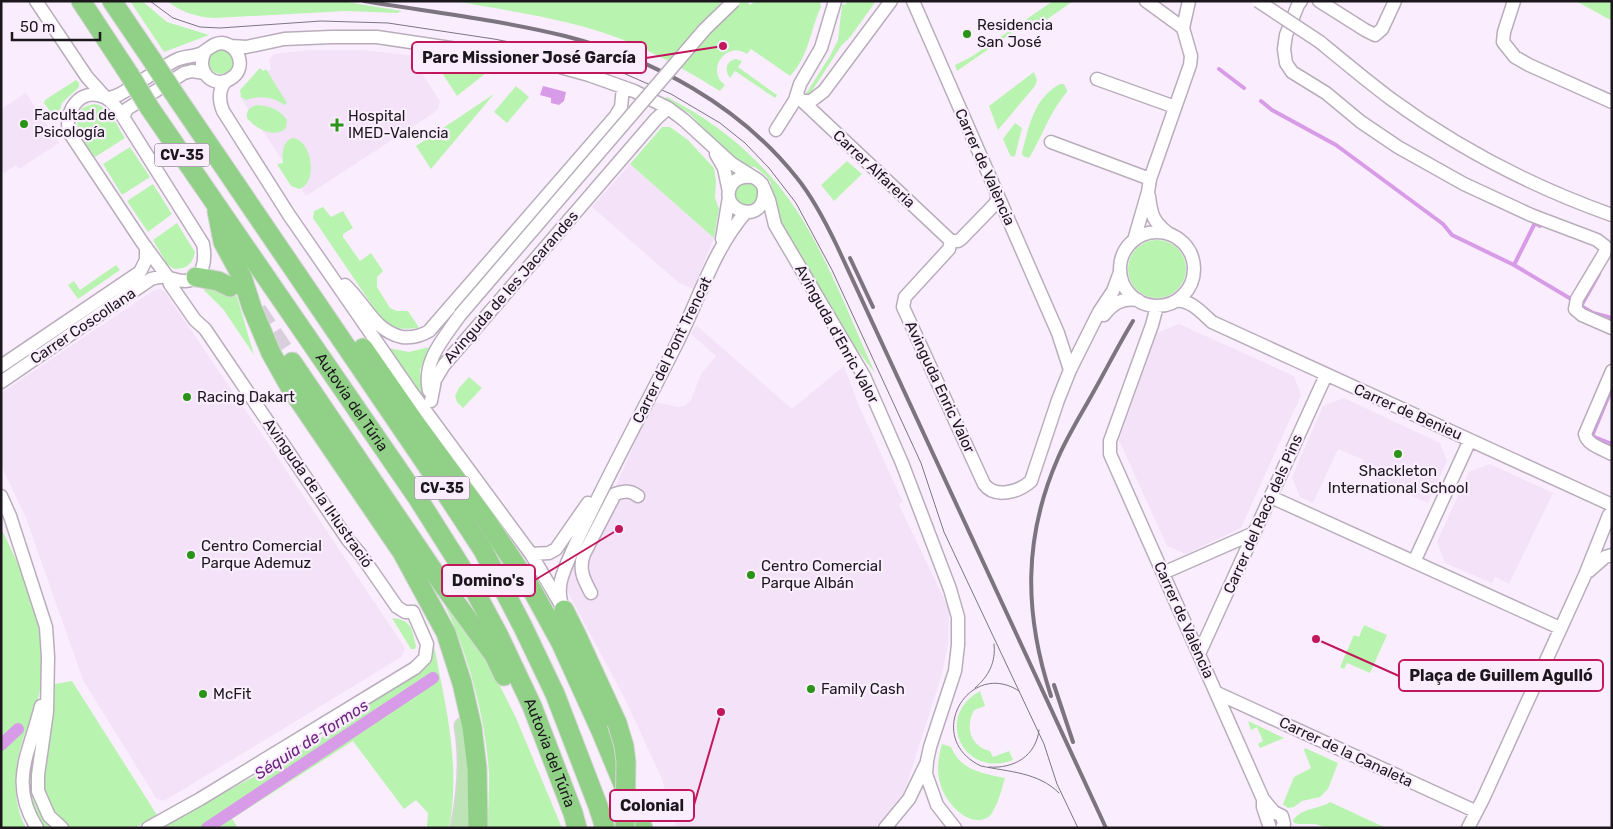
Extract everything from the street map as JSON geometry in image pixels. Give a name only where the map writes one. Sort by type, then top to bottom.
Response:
[{"type":"highway","name":"Autovia del Túria","points":[[81,1],[149,107],[417,498],[465,574],[498,634],[532,706],[560,777],[577,828]]},
{"type":"highway","name":"Autovia del Túria","points":[[112,1],[483,550],[555,694],[605,828]]},
{"type":"highway","points":[[230,175],[299,256],[415,423],[486,520],[531,588],[561,643],[643,828]]},
{"type":"highway","points":[[215,204],[223,242],[242,277],[252,308],[290,387],[402,552],[446,633],[462,683],[472,727],[477,768],[478,828]]},
{"type":"highway","points":[[196,277],[218,281],[230,287]]},
{"type":"highway","points":[[292,362],[443,585],[494,655],[515,700],[560,777]]},
{"type":"highway","points":[[564,610],[617,723],[624,746],[626,762],[624,828]]},
{"type":"highway","points":[[614,766],[626,813],[633,828]]},
{"type":"main road","points":[[422,589],[455,687],[463,729],[467,766],[464,806],[460,828]]},
{"type":"street","points":[[36,1],[87,77],[123,117],[203,244],[204,261],[202,270],[196,277],[184,281],[167,276]]},
{"type":"street","name":"Avinguda de les Jacarandes","points":[[431,401],[428,377],[430,362],[460,315],[705,30],[734,1]]},
{"type":"street","points":[[776,130],[799,99],[802,80],[821,48],[835,1]]},
{"type":"street","points":[[799,99],[811,101],[824,91],[891,1]]},
{"type":"street","name":"Carrer de València","points":[[913,1],[1058,333],[1070,370]]},
{"type":"street","points":[[1146,1],[1184,34]]},
{"type":"street","points":[[1134,240],[1150,179],[1190,65],[1192,56],[1184,34],[1189,1]]},
{"type":"street","points":[[1258,1],[1320,42],[1391,99],[1468,149],[1549,190],[1612,215]]},
{"type":"street","points":[[1301,1],[1286,35],[1284,49],[1286,63],[1292,72],[1326,93],[1361,122],[1398,147],[1464,184],[1531,215],[1597,240],[1606,247],[1604,254],[1577,299],[1575,308],[1582,315],[1612,328]]},
{"type":"street","points":[[1318,1],[1365,30],[1375,34],[1382,29],[1396,1]]},
{"type":"street","points":[[1514,1],[1503,37],[1503,42],[1508,49],[1516,57],[1529,65],[1612,102]]},
{"type":"street","points":[[82,97],[96,95],[105,98],[118,96],[176,61],[197,55],[216,44],[222,43],[246,47],[284,39],[331,37],[394,39],[526,60],[560,67],[623,87],[668,108],[696,129],[737,168],[762,184],[764,190],[763,202],[755,210],[748,212]]},
{"type":"street","points":[[240,60],[267,42]]},
{"type":"street","points":[[231,46],[236,51],[240,60],[237,72],[225,82],[221,89],[219,99],[223,111],[288,215],[410,390],[531,554],[564,610]]},
{"type":"street","points":[[206,50],[202,61],[205,73],[211,79],[225,82]]},
{"type":"street","points":[[123,117],[128,109],[184,73],[192,71],[205,73]]},
{"type":"street","name":"Avinguda de la Il·lustració","points":[[87,77],[86,89],[82,97],[73,104],[70,110],[67,125],[69,132],[167,276],[170,284],[194,320],[205,329],[348,540],[361,554],[396,607],[405,612],[413,612],[426,644],[425,658],[414,668],[200,799],[148,828]]},
{"type":"street","points":[[1097,79],[1175,107]]},
{"type":"street","points":[[331,276],[351,290],[380,327],[394,335],[410,338],[428,331],[615,117],[620,108],[623,87]]},
{"type":"street","name":"Carrer Alfareria","points":[[799,99],[951,241]]},
{"type":"street","name":"Avinguda de les Jacarandes","points":[[431,401],[435,380],[444,365],[656,119],[668,108]]},
{"type":"street","points":[[1051,142],[1150,179]]},
{"type":"street","points":[[710,143],[724,168],[729,195],[734,207],[773,221]]},
{"type":"street","points":[[729,195],[732,183],[736,179],[746,176],[752,177]]},
{"type":"street","name":"Avinguda d'Enric Valor","points":[[764,190],[769,200],[773,221],[864,376],[902,463],[950,589],[958,617],[958,645],[954,671],[927,761]]},
{"type":"street","points":[[1148,192],[1150,209],[1156,225],[1180,239],[1191,253],[1194,270],[1192,282],[1193,295],[1205,316]]},
{"type":"street","name":"Carrer del Pont Trencat","points":[[718,253],[727,218],[729,195]]},
{"type":"street","points":[[951,241],[958,241],[994,206],[997,195]]},
{"type":"street","name":"Carrer del Pont Trencat","points":[[614,466],[678,342],[718,253],[736,223],[748,212]]},
{"type":"street","points":[[1070,370],[1099,312],[1113,290],[1120,272],[1121,260],[1125,249],[1144,234],[1168,233]]},
{"type":"street","name":"Avinguda Enric Valor","points":[[951,241],[949,249],[904,299],[903,307],[986,486],[991,491],[1000,493],[1019,489],[1031,481],[1070,370]]},
{"type":"street","name":"Carrer Coscollana","points":[[1,366],[140,272],[146,260],[146,247]]},
{"type":"street","points":[[1120,272],[1123,283],[1129,293],[1138,300],[1157,306],[1176,301],[1185,293],[1192,282]]},
{"type":"street","name":"Carrer Coscollana","points":[[1,382],[151,279],[167,276]]},
{"type":"street","points":[[1081,349],[1087,347],[1091,342],[1110,307],[1119,301],[1138,300]]},
{"type":"street","name":"Avinguda de les Jacarandes","points":[[348,301],[376,333],[403,344],[421,344],[427,341],[460,315]]},
{"type":"street","name":"Carrer de Benieu","points":[[1176,301],[1188,303],[1212,322],[1470,440],[1611,509]]},
{"type":"street","name":"Carrer de València","points":[[1157,306],[1152,325],[1110,441],[1110,454],[1263,799],[1274,812],[1282,816],[1284,824],[1282,828]]},
{"type":"street","name":"Carrer de València","points":[[1058,333],[1066,343],[1074,348],[1081,349]]},
{"type":"street","points":[[1612,371],[1585,434],[1585,438],[1589,442],[1612,454]]},
{"type":"street","name":"Carrer del Racó dels Pins","points":[[1199,654],[1326,375]]},
{"type":"street","points":[[431,401],[445,434],[462,462]]},
{"type":"street","points":[[1414,562],[1470,440]]},
{"type":"street","points":[[531,554],[549,553],[556,549],[614,466]]},
{"type":"street","points":[[564,610],[559,593],[563,572],[614,466]]},
{"type":"street","points":[[591,593],[581,569],[584,554],[615,494],[623,491],[632,492],[638,496]]},
{"type":"street","points":[[1,496],[10,516],[46,627],[48,657],[47,712],[38,774],[38,791],[49,816],[62,828]]},
{"type":"street","points":[[1271,496],[1560,628]]},
{"type":"street","points":[[1611,509],[1609,526],[1612,537]]},
{"type":"street","points":[[1468,828],[1586,575],[1611,509]]},
{"type":"street","points":[[1163,573],[1254,533]]},
{"type":"street","points":[[1586,575],[1605,557],[1612,555]]},
{"type":"street","points":[[37,828],[23,796],[22,773],[47,684]]},
{"type":"street","name":"Carrer de la Canaleta","points":[[1217,693],[1475,811]]},
{"type":"street","points":[[885,828],[909,799],[927,761]]},
{"type":"street","points":[[927,761],[926,774],[932,794],[937,805],[955,828]]},
{"type":"street","name":"Carrer de València","points":[[1263,799],[1263,807],[1270,828]]},
{"type":"shaded area","name":"Hospital IMED-Valencia","points":[[312,50],[360,50],[410,55],[440,101],[438,109],[432,114],[306,196],[240,97],[249,91],[246,85],[271,69],[269,60],[274,54]]},
{"type":"shaded area","points":[[543,86],[566,92],[564,101],[559,105],[551,103],[551,98],[540,95]]},
{"type":"shaded area","name":"Facultad de Psicología","points":[[26,93],[59,143],[19,169],[16,165],[4,173],[1,169],[1,109]]},
{"type":"shaded area","points":[[630,164],[714,238],[693,289],[678,282],[592,207]]},
{"type":"shaded area","name":"Centro Comercial Parque Ademuz","points":[[160,289],[165,292],[268,443],[405,650],[401,657],[163,801],[156,798],[83,680],[26,518],[1,465],[1,393],[154,290]]},
{"type":"shaded area","points":[[1179,324],[1294,376],[1301,395],[1241,528],[1186,554],[1167,546],[1119,440],[1157,333]]},
{"type":"shaded area","name":"Centro Comercial Parque Albán","points":[[696,325],[792,409],[844,366],[859,406],[903,502],[899,505],[949,609],[948,644],[942,674],[904,793],[875,828],[677,828],[662,779],[625,699],[565,587],[570,571],[614,491],[639,433],[655,402],[678,407],[685,406],[691,400],[701,374],[716,356],[691,334]]},
{"type":"shaded area","name":"Shackleton International School","points":[[1344,398],[1440,443],[1447,461],[1428,503],[1359,472],[1364,460],[1338,449],[1313,503],[1300,497],[1292,477],[1323,406]]},
{"type":"shaded area","points":[[1490,464],[1553,493],[1509,584],[1495,577],[1492,583],[1445,563],[1437,542],[1469,472]]},
{"type":"green space","points":[[130,1],[142,1],[167,22],[209,35],[164,52]]},
{"type":"green space","points":[[167,1],[341,1],[402,11],[397,13],[346,11],[214,18],[189,13]]},
{"type":"green space","points":[[455,1],[747,1],[750,5],[756,1],[820,1],[821,7],[805,52],[790,76],[751,49],[747,54],[732,51],[721,59],[718,65],[719,79],[725,85],[720,91],[655,54],[612,36],[546,18]]},
{"type":"green space","points":[[847,1],[876,1],[851,36],[841,46],[808,97],[805,95],[838,40],[842,5],[846,4]]},
{"type":"green space","points":[[1053,1],[1073,1],[1035,28],[1033,25],[1019,28],[957,71],[955,65],[971,57]]},
{"type":"green space","points":[[1576,1],[1612,1],[1612,21]]},
{"type":"green space","points":[[221,50],[230,53],[233,62],[230,71],[221,74],[212,71],[209,62],[212,53]]},
{"type":"green space","points":[[736,59],[742,61],[738,67],[777,95],[775,98],[735,71],[730,78],[727,66]]},
{"type":"green space","points":[[436,60],[491,69],[457,96],[435,62]]},
{"type":"green space","points":[[260,68],[263,71],[266,69],[287,103],[285,105],[276,100],[266,98],[246,100],[241,97],[240,90]]},
{"type":"green space","points":[[1034,72],[1037,80],[1035,86],[998,130],[989,106]]},
{"type":"green space","points":[[76,80],[79,83],[79,87],[62,103],[57,121],[44,103],[45,100]]},
{"type":"green space","points":[[1060,84],[1064,84],[1067,92],[1056,107],[1029,158],[1023,156],[1022,153],[1030,123],[1038,105],[1051,90]]},
{"type":"green space","points":[[516,86],[529,97],[507,123],[494,112]]},
{"type":"green space","points":[[494,94],[431,169],[416,146]]},
{"type":"green space","points":[[667,97],[686,107],[738,144],[769,174],[795,208],[818,247],[875,373],[852,343],[776,215],[772,202],[771,183],[766,176],[755,167],[741,166],[689,113],[663,100]]},
{"type":"green space","points":[[93,104],[99,105],[108,112],[125,138],[95,157],[82,140],[77,122],[82,108]]},
{"type":"green space","points":[[257,105],[270,107],[281,113],[287,120],[286,128],[276,133],[271,133],[255,126],[247,118],[247,113],[249,109]]},
{"type":"green space","points":[[1015,123],[1022,128],[1015,156],[1013,157],[1010,155],[1003,139]]},
{"type":"green space","points":[[662,127],[670,127],[688,140],[714,168],[716,181],[715,198],[719,209],[714,238],[630,164]]},
{"type":"green space","points":[[292,138],[299,140],[304,146],[310,162],[309,179],[299,189],[291,186],[277,164],[283,163],[284,145]]},
{"type":"green space","points":[[130,147],[150,177],[122,195],[103,164]]},
{"type":"green space","points":[[847,161],[862,174],[834,201],[821,185]]},
{"type":"green space","points":[[746,182],[754,186],[758,194],[754,202],[746,206],[738,202],[734,194],[738,186]]},
{"type":"green space","points":[[153,184],[172,214],[148,232],[127,201]]},
{"type":"green space","points":[[323,207],[331,217],[343,211],[353,228],[343,234],[343,237],[360,261],[371,253],[383,271],[377,277],[377,287],[390,308],[397,311],[408,311],[418,328],[397,328],[388,324],[380,317],[313,218],[314,211]]},
{"type":"green space","points":[[177,223],[195,252],[188,265],[174,269],[167,264],[153,240]]},
{"type":"green space","points":[[1157,240],[1173,245],[1181,253],[1186,269],[1181,285],[1173,293],[1157,298],[1141,293],[1133,285],[1128,269],[1133,253],[1141,245]]},
{"type":"green space","points":[[116,265],[120,270],[78,299],[68,285],[74,281],[80,290]]},
{"type":"green space","points":[[202,286],[228,290],[237,297],[254,355],[223,309]]},
{"type":"green space","points":[[429,347],[420,370],[422,394],[388,348],[409,352]]},
{"type":"green space","points":[[469,377],[482,388],[463,408],[457,402],[455,396],[459,388]]},
{"type":"green space","points":[[1,528],[30,596],[40,632],[42,650],[39,695],[23,739],[15,784],[18,806],[26,828],[1,828]]},
{"type":"green space","points":[[430,577],[487,660],[516,718],[562,828],[488,828],[489,774],[485,735],[477,696],[459,639]]},
{"type":"green space","points":[[414,601],[432,637],[447,714],[453,771],[452,809],[449,828],[427,828],[428,813],[416,800],[404,809],[353,741],[232,819],[238,828],[158,828],[296,754],[390,690],[431,646]]},
{"type":"green space","points":[[392,618],[404,621],[410,626],[416,646],[415,649],[411,649]]},
{"type":"green space","points":[[1364,625],[1387,635],[1370,673],[1347,663],[1344,669],[1340,667],[1354,635],[1359,637]]},
{"type":"green space","points":[[72,681],[157,815],[135,828],[71,828],[56,814],[46,795],[43,781],[55,684]]},
{"type":"green space","points":[[980,691],[985,706],[974,710],[970,723],[971,735],[978,745],[990,751],[993,757],[1009,751],[1013,760],[996,764],[981,761],[969,753],[961,742],[957,729],[958,715],[966,702]]},
{"type":"green space","points":[[1248,721],[1284,738],[1260,748],[1258,744],[1263,741],[1257,727],[1251,730]]},
{"type":"green space","points":[[39,736],[34,766],[53,828],[45,828],[33,808],[28,794],[27,779],[29,767]]},
{"type":"green space","points":[[942,744],[951,747],[960,761],[973,770],[1005,778],[997,803],[989,817],[974,820],[966,817],[948,800],[938,776]]},
{"type":"green space","points":[[1305,748],[1338,763],[1328,789],[1320,797],[1302,801],[1294,807],[1288,808],[1283,804],[1294,777],[1311,768],[1304,750]]},
{"type":"green space","points":[[1330,802],[1386,828],[1329,828],[1315,824],[1294,823],[1293,820],[1301,813]]},
{"type":"waterway","points":[[1219,69],[1244,88]]},
{"type":"waterway","points":[[1261,101],[1272,110],[1336,145],[1443,224],[1452,235],[1514,265],[1571,299],[1573,297]]},
{"type":"waterway","points":[[1514,265],[1535,223],[1540,226]]},
{"type":"waterway","points":[[1599,274],[1581,306],[1593,313],[1612,318]]},
{"type":"waterway","points":[[1612,388],[1592,436],[1612,444]]},
{"type":"waterway","name":"Séquia de Tormos","points":[[207,828],[433,678]]},
{"type":"waterway","points":[[1,745],[18,729]]},
{"type":"tunnel","points":[[257,310],[292,362]]},
{"type":"tram line","points":[[150,1],[173,18],[200,27],[220,28],[321,21],[388,23],[494,39],[556,51],[614,69],[671,94],[720,123],[745,143],[769,168],[796,203],[832,270],[921,463],[944,532],[1044,744],[1057,784],[1078,828]]},
{"type":"tram line","points":[[975,688],[988,674],[993,663],[994,644]]},
{"type":"tram line","points":[[1019,691],[1001,684],[984,685],[969,693],[959,706],[954,721],[955,738],[964,753],[981,766],[1032,777],[1051,786],[1059,793]]},
{"type":"tram line","points":[[989,767],[1007,766],[1022,759],[1033,747],[1039,730]]},
{"type":"railway","points":[[364,1],[540,30],[598,46],[631,58],[693,88],[722,107],[749,128],[774,152],[809,194],[833,237],[1106,828]]},
{"type":"railway","points":[[850,258],[873,307]]},
{"type":"railway","points":[[1051,696],[1042,666],[1032,606],[1031,576],[1038,517],[1062,449],[1133,321]]},
{"type":"railway","points":[[1054,685],[1073,742]]},
{"type":"place","name":"Residencia San José","points":[[967,34]]},
{"type":"place","name":"Parc Missioner José García","points":[[723,46]]},
{"type":"place","name":"Facultad de Psicología","points":[[24,124]]},
{"type":"place","name":"Hospital IMED-Valencia","points":[[337,125]]},
{"type":"place","name":"Racing Dakart","points":[[187,397]]},
{"type":"place","name":"Shackleton International School","points":[[1398,454]]},
{"type":"place","name":"Domino's","points":[[619,529]]},
{"type":"place","name":"Centro Comercial Parque Ademuz","points":[[191,555]]},
{"type":"place","name":"Centro Comercial Parque Albán","points":[[751,575]]},
{"type":"place","name":"Plaça de Guillem Agulló","points":[[1316,639]]},
{"type":"place","name":"Family Cash","points":[[811,689]]},
{"type":"place","name":"McFit","points":[[203,694]]},
{"type":"place","name":"Colonial","points":[[721,712]]}]
